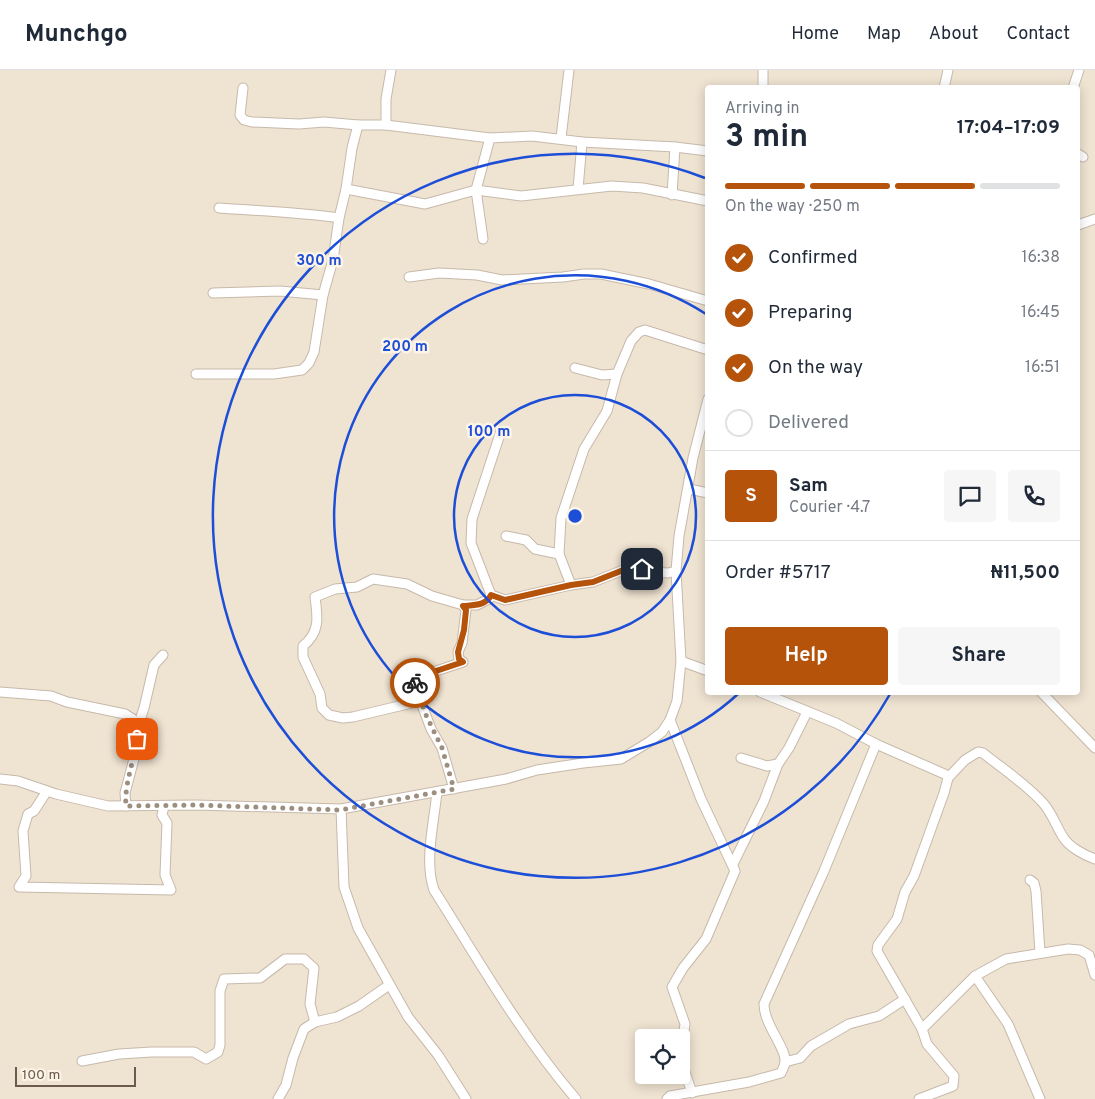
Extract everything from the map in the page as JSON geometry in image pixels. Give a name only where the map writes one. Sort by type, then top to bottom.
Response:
[{"type":"street","points":[[386,125],[386,99],[390,70]]},
{"type":"street","points":[[561,138],[569,70]]},
{"type":"street","points":[[763,70],[763,85]]},
{"type":"street","points":[[945,85],[948,70]]},
{"type":"street","points":[[1074,85],[1079,70]]},
{"type":"street","points":[[243,88],[240,115],[244,120],[252,122],[299,124],[324,122],[386,125],[490,138],[532,136],[582,142],[675,147],[705,151]]},
{"type":"street","points":[[196,374],[274,374],[302,370],[309,363],[314,352],[322,295],[333,260],[339,218],[358,125]]},
{"type":"street","points":[[483,239],[476,190],[490,138]]},
{"type":"street","points":[[578,190],[582,142]]},
{"type":"street","points":[[672,195],[675,147]]},
{"type":"street","points":[[346,189],[425,204],[476,190],[521,196],[612,186],[643,188],[705,201]]},
{"type":"street","points":[[219,208],[339,218]]},
{"type":"street","points":[[1080,224],[1095,218]]},
{"type":"street","points":[[409,277],[439,273],[477,275],[502,280],[601,274],[657,286],[705,301]]},
{"type":"street","points":[[213,293],[280,290],[322,295]]},
{"type":"street","points":[[571,585],[559,554],[561,518],[584,449],[607,411],[617,374],[631,341],[639,332],[645,330],[705,349]]},
{"type":"street","points":[[575,368],[602,376],[617,374]]},
{"type":"street","points":[[0,779],[18,781],[47,791],[100,804],[340,810],[506,780],[537,770],[583,762],[621,759],[662,732],[670,720],[677,701],[681,661],[676,571],[679,536],[705,412]]},
{"type":"street","points":[[501,431],[472,519],[471,543],[491,595],[505,600],[593,582],[631,567],[652,572],[668,573],[676,571]]},
{"type":"street","points":[[689,489],[705,492]]},
{"type":"street","points":[[506,536],[526,540],[535,549],[559,554]]},
{"type":"street","points":[[420,701],[343,718],[329,714],[322,708],[320,694],[303,657],[303,646],[312,639],[316,630],[317,611],[315,597],[335,590],[357,586],[373,578],[407,584],[432,596],[463,606],[478,605],[489,599],[491,595]]},
{"type":"street","points":[[454,789],[442,748],[431,729],[414,684],[418,677],[463,662],[459,659],[458,652],[464,630],[466,610],[463,606]]},
{"type":"street","points":[[126,806],[125,792],[135,755],[139,723],[154,665],[164,655]]},
{"type":"street","points":[[681,661],[705,670]]},
{"type":"street","points":[[0,692],[51,696],[67,702],[125,714],[139,723]]},
{"type":"street","points":[[767,695],[836,723],[876,744],[949,776]]},
{"type":"street","points":[[1044,695],[1095,748]]},
{"type":"street","points":[[733,864],[764,800],[778,764],[789,748],[807,712]]},
{"type":"street","points":[[670,720],[701,799],[735,871],[706,939],[683,968],[672,987],[685,1024],[684,1029]]},
{"type":"street","points":[[666,1099],[670,1096],[766,1078],[781,1073],[785,1062],[783,1052],[767,1023],[764,1004],[824,871],[876,744]]},
{"type":"street","points":[[918,1099],[953,1086],[954,1076],[927,1044],[922,1029],[877,951],[878,945],[896,919],[905,892],[914,876],[949,776],[972,755],[978,752],[983,753],[1031,791],[1044,804],[1056,821],[1064,838],[1076,849],[1095,859]]},
{"type":"street","points":[[741,758],[767,766],[778,764]]},
{"type":"street","points":[[47,791],[34,811],[28,814],[23,831],[26,876],[19,887],[171,890],[165,875],[168,823],[162,815],[164,806]]},
{"type":"street","points":[[437,792],[429,866],[434,890],[495,988],[557,1078],[576,1099]]},
{"type":"street","points":[[340,810],[344,887],[358,928],[408,1017],[438,1055],[466,1099]]},
{"type":"street","points":[[1030,880],[1034,883],[1036,891],[1040,953]]},
{"type":"street","points":[[922,1029],[975,976],[1006,959],[1068,949],[1080,950],[1089,954],[1095,975]]},
{"type":"street","points":[[82,1061],[120,1054],[152,1052],[194,1052],[206,1059],[218,1052],[220,1045],[220,991],[224,979],[260,978],[285,959],[304,959],[314,968],[310,1004],[315,1022]]},
{"type":"street","points":[[975,976],[1008,1024],[1040,1099]]},
{"type":"street","points":[[278,1099],[286,1084],[304,1029],[315,1022],[337,1017],[358,1006],[389,985]]},
{"type":"street","points":[[785,1062],[800,1058],[812,1046],[849,1024],[880,1016],[905,1000]]},
{"type":"street","points":[[689,1084],[692,1093]]},
{"type":"shaded area","points":[[0,70],[1095,70],[1095,1099],[0,1099]]},
{"type":"way so far","points":[[137,739],[135,755],[125,792],[126,806],[196,805],[340,810],[454,789],[442,748],[431,729],[415,683]]},
{"type":"route","points":[[415,683],[418,677],[463,662],[459,659],[458,652],[464,630],[466,610],[463,606],[478,605],[489,599],[491,595],[505,600],[593,582],[631,567],[642,569]]}]
